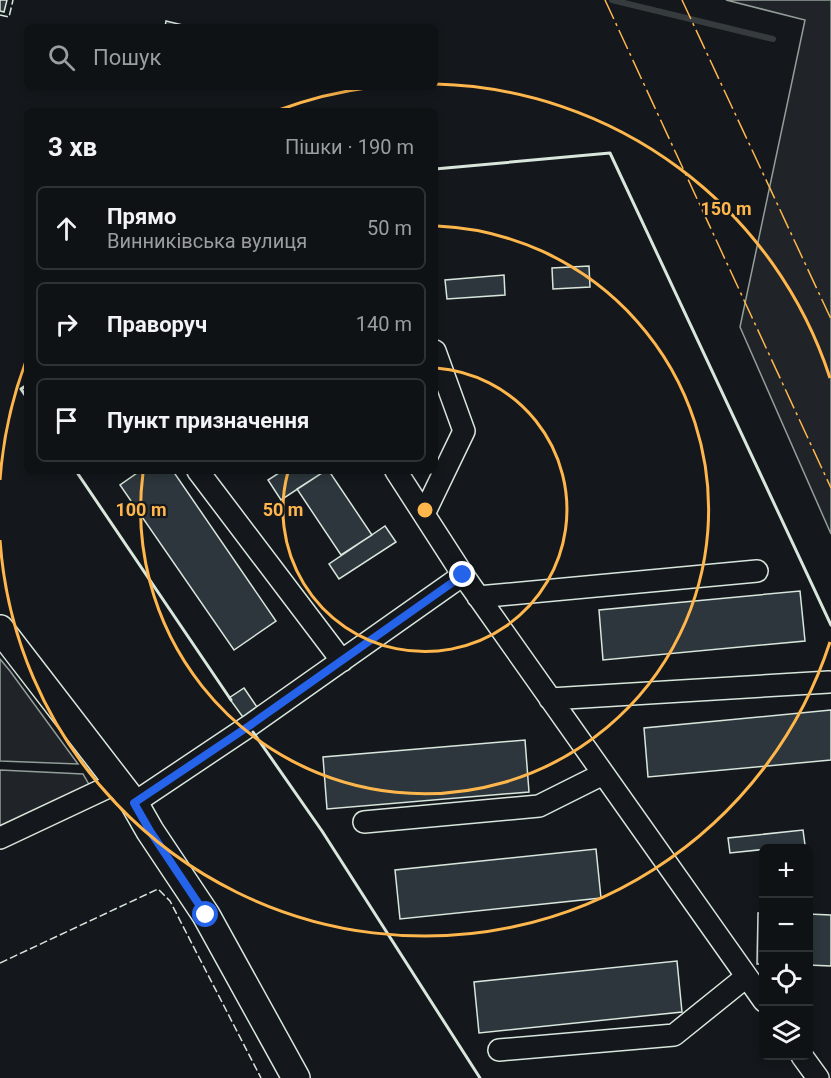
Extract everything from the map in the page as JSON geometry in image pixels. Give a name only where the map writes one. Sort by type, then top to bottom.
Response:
[{"type":"main road","points":[[0,629],[127,792],[206,915],[296,1078]]},
{"type":"street","points":[[424,514],[464,431],[438,359]]},
{"type":"street","points":[[200,474],[342,660]]},
{"type":"street","points":[[398,474],[478,597],[759,994]]},
{"type":"street","points":[[478,597],[757,572]]},
{"type":"street","points":[[0,838],[127,792],[342,660],[463,575]]},
{"type":"street","points":[[550,699],[829,682]]},
{"type":"street","points":[[364,822],[539,806],[603,774]]},
{"type":"street","points":[[499,1050],[674,1035],[746,977]]},
{"type":"street","points":[[805,1060],[818,1078]]},
{"type":"shaded area","points":[[726,0],[831,0],[831,534],[740,327],[805,20]]},
{"type":"shaded area","points":[[0,659],[10,671],[78,764],[0,761]]},
{"type":"shaded area","points":[[0,770],[83,774],[91,788],[0,829]]},
{"type":"building","points":[[0,0],[7,0],[4,12],[0,11]]},
{"type":"building","points":[[589,266],[590,287],[553,289],[552,268]]},
{"type":"building","points":[[504,275],[505,295],[447,299],[445,280]]},
{"type":"building","points":[[136,474],[175,474],[276,621],[234,650],[120,485]]},
{"type":"building","points":[[277,474],[320,474],[281,500],[268,480]]},
{"type":"building","points":[[320,474],[331,474],[372,535],[341,555],[297,489]]},
{"type":"building","points":[[385,526],[396,542],[339,579],[329,564]]},
{"type":"building","points":[[800,591],[805,641],[603,660],[599,610]]},
{"type":"building","points":[[244,688],[259,710],[245,720],[229,698]]},
{"type":"building","points":[[831,710],[831,760],[648,777],[644,728]]},
{"type":"building","points":[[525,740],[529,792],[327,809],[323,757]]},
{"type":"building","points":[[803,830],[805,844],[759,844],[759,850],[730,853],[728,838]]},
{"type":"building","points":[[596,849],[601,898],[400,919],[395,870]]},
{"type":"building","points":[[758,913],[759,913],[759,964],[757,964]]},
{"type":"building","points":[[813,914],[831,915],[831,966],[813,965]]},
{"type":"building","points":[[677,961],[682,1012],[479,1033],[474,982]]},
{"type":"waterway","points":[[612,0],[773,39]]},
{"type":"fence","points":[[0,15],[9,17],[13,0]]},
{"type":"fence","points":[[0,963],[158,889],[170,901],[261,1078]]},
{"type":"wall","points":[[438,169],[610,153],[831,625]]},
{"type":"wall","points":[[24,387],[21,389],[24,394]]},
{"type":"wall","points":[[78,474],[231,700]]},
{"type":"wall","points":[[253,732],[322,831],[480,1078]]},
{"type":"power","points":[[605,0],[831,488]]},
{"type":"power","points":[[682,0],[831,319]]},
{"type":"route","points":[[206,915],[134,803],[249,726],[463,575]]}]
